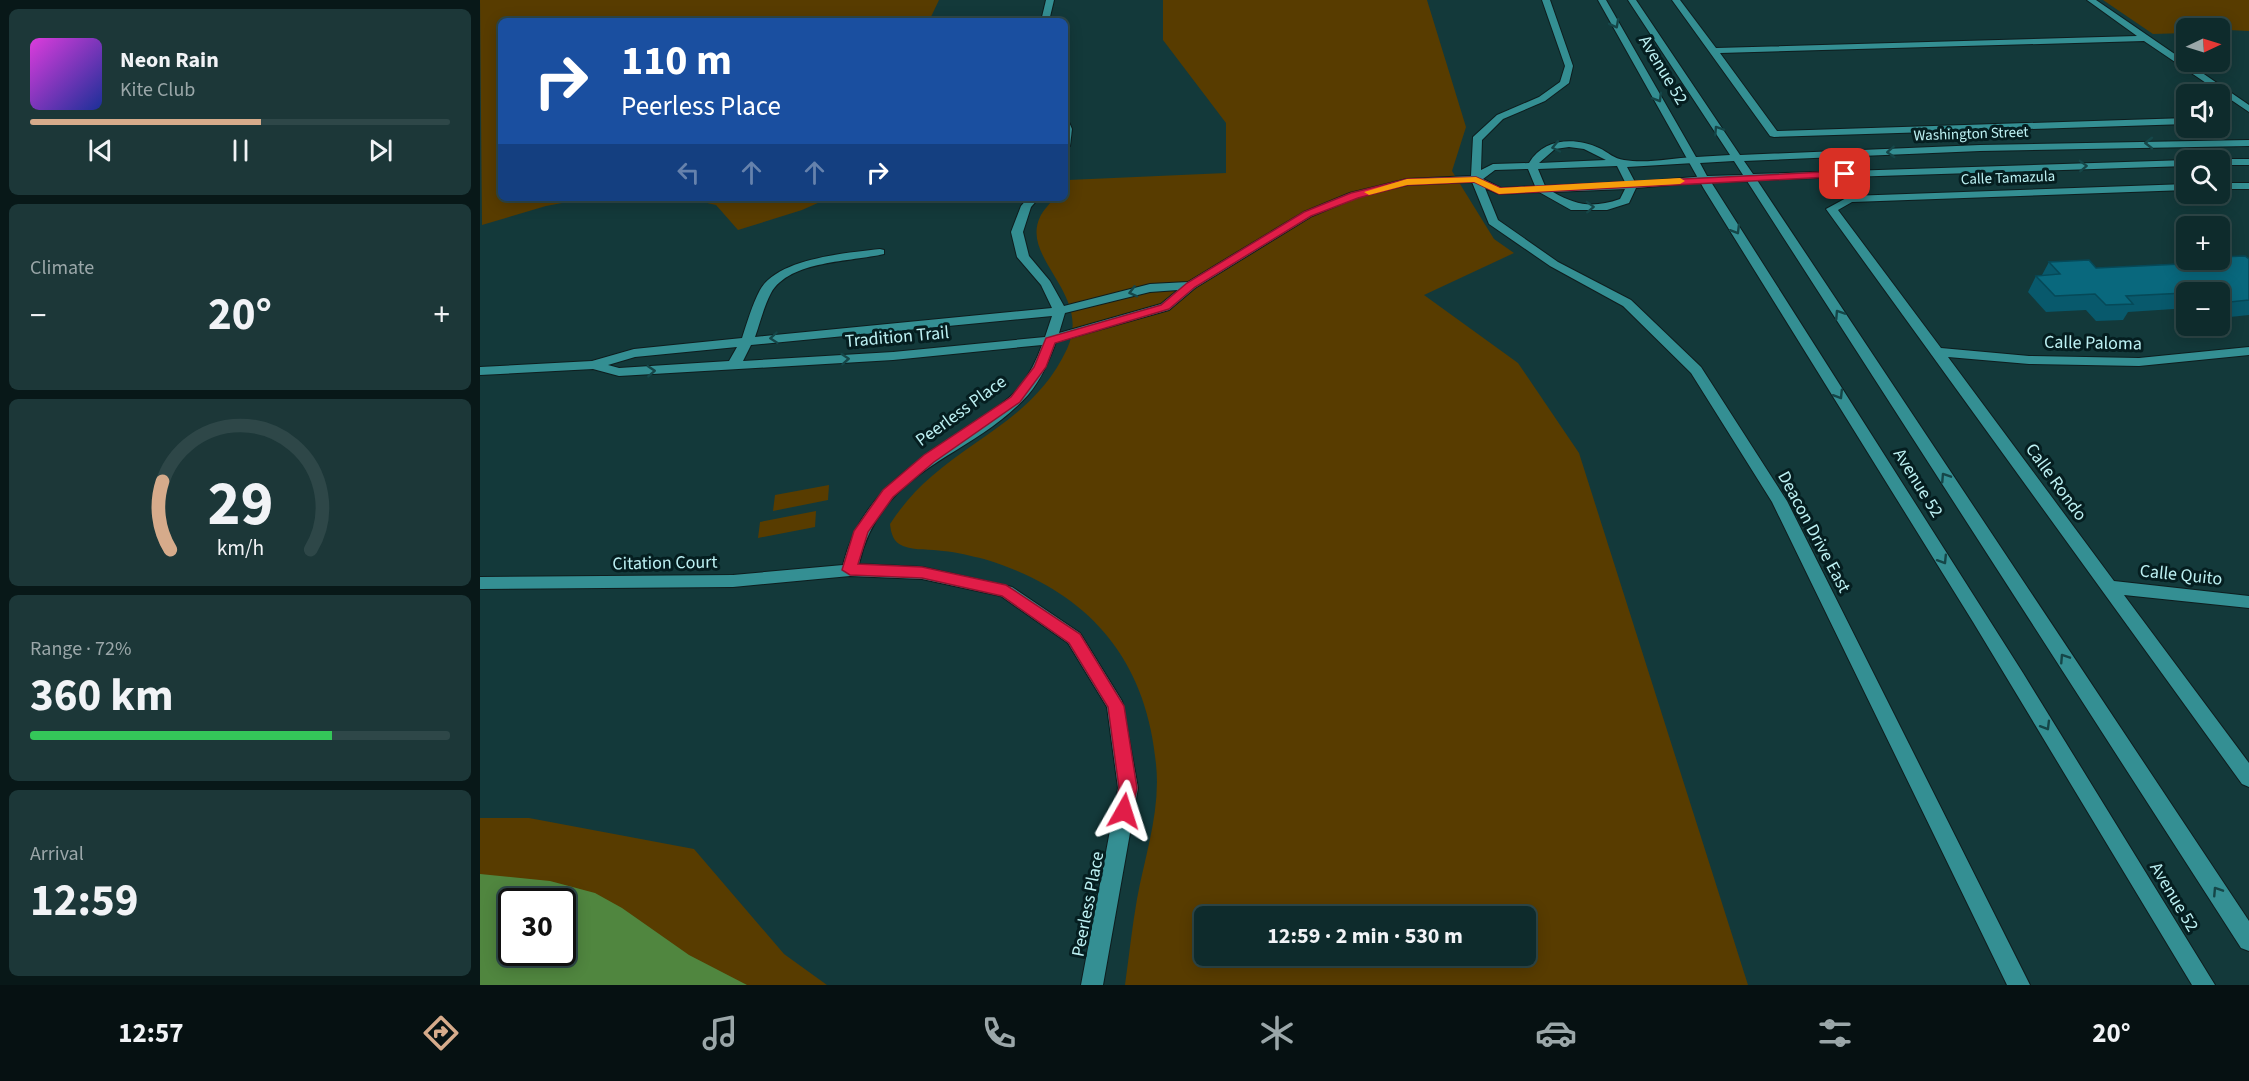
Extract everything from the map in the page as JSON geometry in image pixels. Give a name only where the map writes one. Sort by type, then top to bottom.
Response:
[{"type":"street","points":[[1047,18],[1050,0]]},
{"type":"street","points":[[1476,179],[1477,139],[1500,117],[1542,99],[1564,83],[1569,66],[1545,0]]},
{"type":"street","name":"Avenue 52","points":[[1602,0],[1764,277],[1998,646],[2204,985]]},
{"type":"street","name":"Avenue 52","points":[[1632,0],[1752,177],[1806,265],[2249,940]]},
{"type":"street","points":[[1676,0],[1774,134],[2176,121]]},
{"type":"street","points":[[2091,0],[2249,109]]},
{"type":"street","points":[[1713,51],[2147,38]]},
{"type":"street","name":"Washington Street","points":[[1694,160],[1739,160],[2002,147],[2249,143]]},
{"type":"street","name":"Tradition Trail","points":[[1532,166],[1537,154],[1548,148],[1564,145],[1593,149],[1620,163]]},
{"type":"street","name":"Tradition Trail","points":[[1476,179],[1493,167],[1694,160]]},
{"type":"street","points":[[2230,162],[2249,162]]},
{"type":"street","points":[[1532,166],[1541,189],[1571,207],[1588,208],[1625,201],[1632,185],[1620,163]]},
{"type":"street","name":"Washington Street","points":[[1706,179],[2176,163]]},
{"type":"street","name":"Tradition Trail","points":[[593,365],[619,372],[733,366],[893,356],[1050,340],[1165,307],[1191,285],[1308,214],[1354,195],[1407,182],[1476,179],[1499,191],[1706,179]]},
{"type":"street","name":"Deacon Drive East","points":[[1476,179],[1493,222],[1554,264],[1627,303],[1696,370],[1779,501],[2019,985]]},
{"type":"street","points":[[2230,186],[2249,186]]},
{"type":"street","name":"Calle Tamazula","points":[[1832,209],[1850,199],[2176,187]]},
{"type":"street","points":[[1031,201],[1026,207],[1017,232],[1023,257],[1046,284],[1060,311]]},
{"type":"street","name":"Calle Rondo","points":[[1832,209],[2249,778]]},
{"type":"street","points":[[733,366],[747,341],[766,290],[786,273],[814,262],[880,252]]},
{"type":"street","name":"Tradition Trail","points":[[480,371],[593,365],[634,352],[1060,311],[1150,288],[1191,285]]},
{"type":"street","name":"Peerless Place","points":[[1060,311],[1040,367],[1016,399],[929,458],[888,494],[861,531],[850,570],[922,573],[1006,591],[1074,638],[1116,706],[1128,788],[1092,985]]},
{"type":"street","name":"Calle Paloma","points":[[1936,352],[2028,360],[2139,362],[2249,351]]},
{"type":"street","name":"Citation Court","points":[[480,583],[733,581],[850,570]]},
{"type":"street","name":"Calle Quito","points":[[2108,587],[2249,602]]},
{"type":"shaded area","points":[[480,0],[939,0],[930,18],[498,18],[498,201],[573,201],[546,206],[482,225]]},
{"type":"shaded area","points":[[1163,0],[1427,0],[1466,127],[1452,171],[1494,239],[1514,253],[1424,295],[1518,363],[1579,453],[1748,985],[1125,985],[1137,899],[1154,815],[1157,781],[1150,725],[1139,691],[1124,660],[1104,633],[1081,609],[1052,589],[1020,572],[984,559],[953,552],[903,546],[895,540],[890,524],[909,498],[926,481],[1024,406],[1055,371],[1067,349],[1072,329],[1071,311],[1065,294],[1039,248],[1036,232],[1041,214],[1052,201],[1068,201],[1068,180],[1226,173],[1226,123],[1163,40]]},
{"type":"shaded area","points":[[2103,0],[2249,0],[2249,31],[2230,30],[2230,18],[2176,18],[2176,33],[2153,34]]},
{"type":"shaded area","points":[[698,201],[822,201],[802,210],[738,230],[716,205]]},
{"type":"shaded area","points":[[829,485],[828,500],[773,511],[775,495]]},
{"type":"shaded area","points":[[816,511],[815,527],[758,538],[760,522]]},
{"type":"shaded area","points":[[480,818],[529,818],[694,849],[784,954],[827,985],[480,985]]},
{"type":"shaded area","points":[[480,874],[550,881],[595,893],[622,908],[689,955],[747,985],[480,985]]},
{"type":"building","points":[[2245,256],[2249,259],[2249,300],[2230,302],[2230,282],[2176,282],[2176,293],[2126,296],[2133,304],[2106,305],[2095,294],[2055,296],[2036,276],[2060,274],[2049,262],[2089,260],[2096,268],[2176,264],[2176,270],[2230,270],[2230,257]]},
{"type":"slow traffic","points":[[1369,192],[1407,182],[1476,179],[1499,191],[1680,181]]},
{"type":"route","points":[[1124,811],[1128,788],[1116,706],[1074,638],[1006,591],[922,573],[850,570],[861,531],[888,494],[929,458],[1016,399],[1040,367],[1050,340],[1165,307],[1191,285],[1308,214],[1354,195],[1407,182],[1476,179],[1499,191],[1845,174]]}]
